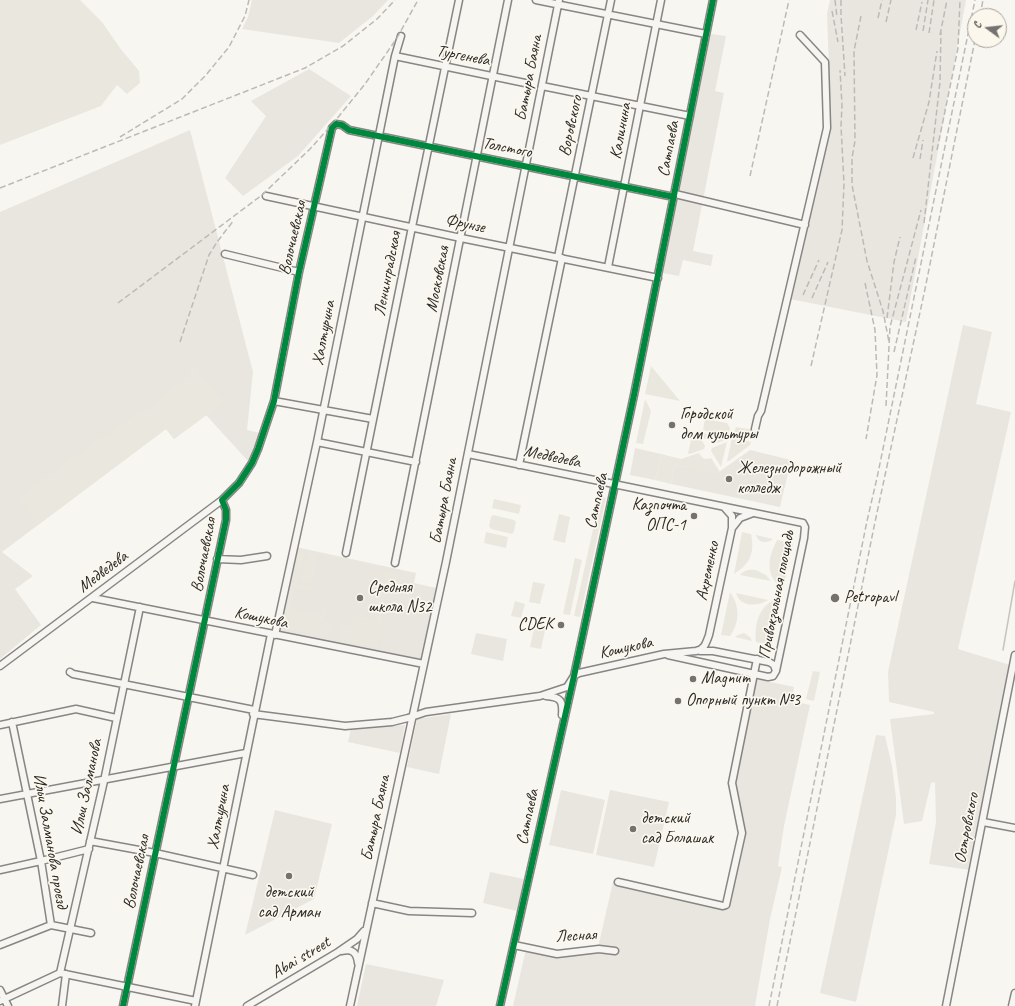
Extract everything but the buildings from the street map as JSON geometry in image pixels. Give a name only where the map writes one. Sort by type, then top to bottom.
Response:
[{"type":"street","name":"Ленинградская","points":[[346,553],[459,0]]},
{"type":"street","name":"Московская","points":[[395,563],[508,0]]},
{"type":"street","points":[[536,0],[558,2],[706,34]]},
{"type":"street","name":"Воровского","points":[[519,465],[610,0]]},
{"type":"street","name":"Калинина","points":[[608,267],[661,0]]},
{"type":"street","name":"Сатпаева","points":[[500,1006],[574,676],[634,395],[713,0]]},
{"type":"street","name":"Батыра Баяна","points":[[350,1006],[416,703],[468,454],[558,2]]},
{"type":"street","points":[[755,429],[766,392],[827,128],[825,62],[800,35]]},
{"type":"street","name":"Халтурина","points":[[195,1003],[254,712],[317,442],[395,56],[401,36]]},
{"type":"street","name":"Тургенева","points":[[395,56],[525,82]]},
{"type":"street","points":[[542,86],[690,116]]},
{"type":"street","name":"Толстого","points":[[336,124],[342,125],[349,130],[674,196],[805,225]]},
{"type":"street","name":"Волочаевская","points":[[123,1006],[227,514],[222,500],[239,483],[252,463],[274,401],[299,272],[331,131],[336,124]]},
{"type":"street","name":"Фрунзе","points":[[266,196],[658,278]]},
{"type":"street","points":[[226,254],[299,272]]},
{"type":"street","points":[[274,401],[373,419]]},
{"type":"street","points":[[317,442],[416,462]]},
{"type":"street","name":"Медведева","points":[[468,454],[802,522],[804,524]]},
{"type":"street","name":"Медведева","points":[[0,666],[93,598],[222,500]]},
{"type":"street","name":"Ахременко","points":[[698,651],[703,648],[709,635],[732,528],[732,516],[724,506]]},
{"type":"street","points":[[732,528],[740,518],[748,514],[755,513]]},
{"type":"street","name":"Привокзальная площадь","points":[[776,671],[804,538],[804,524]]},
{"type":"street","points":[[217,559],[241,560],[267,556]]},
{"type":"street","name":"Кошукова","points":[[93,598],[424,664]]},
{"type":"street","name":"Ильи Залманова","points":[[62,1006],[63,973],[70,929],[104,781],[140,607]]},
{"type":"street","points":[[709,635],[711,644],[718,652],[772,663],[776,667],[776,671]]},
{"type":"street","name":"Кошукова","points":[[70,672],[73,674],[254,712],[345,726],[392,722],[426,712],[540,696],[556,692],[568,686],[574,676],[579,673],[664,654],[698,651],[718,652]]},
{"type":"street","name":"Кошукова","points":[[664,654],[683,660],[770,677],[773,676],[776,671]]},
{"type":"street","name":"Островского","points":[[946,1006],[1014,668],[1015,656]]},
{"type":"street","points":[[618,882],[723,906],[726,905],[742,833],[732,783],[757,659]]},
{"type":"street","points":[[556,692],[562,691],[566,693],[568,702]]},
{"type":"street","points":[[540,696],[554,697],[560,700],[562,708],[562,725]]},
{"type":"street","points":[[416,703],[415,709],[417,711],[426,712]]},
{"type":"street","points":[[0,725],[76,709],[116,718]]},
{"type":"street","name":"Ильи Залманова проезд","points":[[12,722],[41,861],[51,925],[90,933]]},
{"type":"street","points":[[0,799],[104,781],[246,753]]},
{"type":"street","points":[[982,822],[1015,828]]},
{"type":"street","points":[[90,841],[155,853],[253,875]]},
{"type":"street","points":[[0,870],[89,849]]},
{"type":"street","points":[[372,903],[409,911],[472,913]]},
{"type":"street","points":[[0,945],[51,925]]},
{"type":"street","name":"Abai street","points":[[246,1006],[338,952],[357,939],[366,928]]},
{"type":"street","name":"Лесная","points":[[514,945],[557,954],[598,949],[615,951]]},
{"type":"street","points":[[338,952],[348,950],[355,952],[358,966]]},
{"type":"street","points":[[2,1000],[63,973],[195,1003]]},
{"type":"street","points":[[0,990],[2,1000],[8,1006]]},
{"type":"street","points":[[1012,1006],[1015,993]]},
{"type":"shaded area","points":[[0,0],[80,0],[102,22],[120,48],[139,71],[140,83],[127,94],[117,85],[101,106],[0,145]]},
{"type":"shaded area","points":[[252,0],[388,0],[373,16],[339,43],[242,29],[248,17]]},
{"type":"shaded area","points":[[830,0],[966,0],[906,322],[790,299],[831,125],[827,14]]},
{"type":"shaded area","points":[[711,34],[726,36],[715,91],[724,93],[693,251],[713,255],[711,266],[683,260],[679,276],[663,273]]},
{"type":"shaded area","points":[[309,69],[351,96],[298,156],[243,196],[225,178],[266,116],[251,101]]},
{"type":"shaded area","points":[[190,130],[253,372],[247,430],[260,433],[256,447],[248,461],[206,415],[174,439],[166,429],[2,552],[33,576],[15,589],[41,625],[0,659],[0,212]]},
{"type":"shaded area","points":[[963,325],[992,332],[976,404],[1011,412],[958,649],[1010,665],[970,870],[929,864],[936,822],[935,782],[931,783],[922,821],[904,824],[890,719],[934,714],[934,712],[889,702],[888,672]]},
{"type":"shaded area","points":[[195,366],[223,403],[174,439],[166,429],[38,525],[18,497],[107,433],[109,435],[139,411],[141,414],[190,375],[192,371],[190,369]]},
{"type":"shaded area","points":[[651,366],[680,401],[645,394]]},
{"type":"shaded area","points":[[645,399],[651,411],[643,444],[636,443]]},
{"type":"shaded area","points":[[705,419],[727,423],[730,428],[728,435],[703,430]]},
{"type":"shaded area","points":[[736,427],[754,430],[751,439],[733,436]]},
{"type":"shaded area","points":[[702,433],[728,438],[717,443],[711,438],[704,439],[701,435]]},
{"type":"shaded area","points":[[695,437],[701,439],[705,446],[704,449],[690,454],[688,453],[691,440]]},
{"type":"shaded area","points":[[732,438],[751,442],[750,445],[727,461]]},
{"type":"shaded area","points":[[727,442],[721,467],[711,451],[712,448]]},
{"type":"shaded area","points":[[635,448],[661,454],[655,480],[630,475]]},
{"type":"shaded area","name":"Железнодорожный колледж","points":[[750,450],[791,460],[780,507],[671,484],[675,465],[716,474]]},
{"type":"shaded area","points":[[699,453],[704,458],[711,458],[720,472],[716,475],[675,465],[671,484],[655,480],[661,454],[681,459]]},
{"type":"shaded area","points":[[600,497],[606,498],[580,617],[574,616]]},
{"type":"shaded area","points":[[494,499],[521,505],[519,514],[492,508]]},
{"type":"shaded area","points":[[559,514],[570,517],[565,543],[553,540]]},
{"type":"shaded area","points":[[493,515],[514,520],[516,522],[512,534],[491,529],[489,526]]},
{"type":"shaded area","points":[[486,532],[508,537],[506,548],[484,543]]},
{"type":"shaded area","points":[[742,532],[751,534],[752,552],[744,566],[734,574]]},
{"type":"shaded area","points":[[756,535],[773,539],[768,542],[763,542],[757,538]]},
{"type":"shaded area","points":[[777,540],[793,543],[783,589],[777,584],[770,572],[771,553]]},
{"type":"shaded area","name":"Средняя школа N32","points":[[296,547],[416,573],[414,583],[436,588],[421,659],[279,632]]},
{"type":"shaded area","points":[[298,548],[380,566],[297,549]]},
{"type":"shaded area","points":[[297,550],[305,552],[299,581],[291,579]]},
{"type":"shaded area","points":[[307,552],[318,555],[312,583],[301,581]]},
{"type":"shaded area","points":[[575,558],[582,560],[570,615],[563,614]]},
{"type":"shaded area","points":[[747,570],[756,570],[766,575],[771,581],[740,575]]},
{"type":"shaded area","points":[[383,571],[399,575],[396,590],[387,589],[383,609],[375,607]]},
{"type":"shaded area","points":[[533,582],[545,584],[540,604],[529,602]]},
{"type":"shaded area","points":[[291,583],[311,587],[310,592],[294,589],[286,624],[319,631],[322,622],[332,624],[329,638],[281,628]]},
{"type":"shaded area","points":[[730,592],[736,603],[738,614],[736,625],[730,636],[721,635]]},
{"type":"shaded area","points":[[736,593],[768,600],[759,604],[749,604],[741,601]]},
{"type":"shaded area","points":[[311,595],[310,604],[325,607],[326,609],[324,620],[321,619],[319,631],[287,624],[291,608],[323,615],[323,608],[308,605]]},
{"type":"shaded area","points":[[781,599],[772,645],[756,642],[757,621],[763,608],[774,601]]},
{"type":"shaded area","points":[[515,601],[525,604],[521,618],[511,616]]},
{"type":"shaded area","points":[[352,615],[374,620],[376,615],[383,616],[377,648],[338,640],[341,625],[350,627]]},
{"type":"shaded area","points":[[535,624],[546,626],[541,649],[530,647]]},
{"type":"shaded area","points":[[476,633],[507,639],[503,661],[471,654]]},
{"type":"shaded area","points":[[744,633],[750,637],[752,641],[735,637]]},
{"type":"shaded area","points":[[813,671],[820,672],[814,701],[806,699]]},
{"type":"shaded area","points":[[756,679],[794,687],[792,701],[810,705],[784,826],[778,866],[782,867],[770,919],[755,1006],[513,1006],[526,949],[558,957],[597,952],[613,882],[729,909],[745,834],[735,782]]},
{"type":"shaded area","points":[[451,714],[439,774],[407,767],[417,719]]},
{"type":"shaded area","points":[[405,725],[400,753],[348,742],[351,729]]},
{"type":"shaded area","points":[[876,735],[885,736],[892,766],[896,798],[896,815],[856,1002],[820,993]]},
{"type":"shaded area","points":[[561,790],[605,800],[593,854],[549,845]]},
{"type":"shaded area","name":"детский сад Болашак","points":[[610,790],[669,802],[654,867],[596,855]]},
{"type":"shaded area","name":"детский сад Арман","points":[[275,810],[332,824],[314,899],[245,935]]},
{"type":"shaded area","points":[[490,872],[524,879],[517,911],[483,903]]},
{"type":"shaded area","points":[[366,964],[444,980],[436,1006],[357,1006]]},
{"type":"waterway","points":[[1003,650],[1015,581]]},
{"type":"railway","points":[[120,137],[182,99],[206,75],[229,47],[245,16],[249,0]]},
{"type":"railway","points":[[0,188],[305,68],[343,46],[377,19],[395,0]]},
{"type":"railway","points":[[118,303],[262,195],[310,149],[365,84],[397,38],[418,0]]},
{"type":"railway","points":[[750,176],[789,0]]},
{"type":"railway","points":[[835,0],[837,17]]},
{"type":"railway","points":[[841,0],[845,76]]},
{"type":"railway","points":[[878,18],[882,0]]},
{"type":"railway","points":[[886,22],[891,0]]},
{"type":"railway","points":[[923,31],[928,0]]},
{"type":"railway","points":[[929,33],[934,0]]},
{"type":"railway","points":[[940,35],[947,0]]},
{"type":"railway","points":[[937,150],[958,48],[960,0]]},
{"type":"railway","points":[[769,1006],[867,521],[975,0]]},
{"type":"railway","points":[[982,8],[983,0]]},
{"type":"railway","points":[[916,30],[922,2]]},
{"type":"railway","points":[[832,11],[838,42]]},
{"type":"railway","points":[[861,16],[854,51],[855,141],[852,158],[852,185],[867,261],[883,311],[889,342]]},
{"type":"railway","points":[[924,223],[940,82],[941,31]]},
{"type":"railway","points":[[777,1006],[973,48]]},
{"type":"railway","points":[[913,158],[929,102],[937,51]]},
{"type":"railway","points":[[811,366],[842,230],[844,184],[840,70]]},
{"type":"railway","points":[[920,159],[923,140]]},
{"type":"railway","points":[[886,406],[890,327],[921,210]]},
{"type":"railway","points":[[180,342],[209,255],[234,220]]},
{"type":"railway","points":[[887,318],[894,262],[900,237]]},
{"type":"railway","points":[[894,352],[916,257]]},
{"type":"railway","points":[[803,295],[819,260]]},
{"type":"railway","points":[[812,298],[828,262]]},
{"type":"railway","points":[[865,283],[875,330],[877,375],[866,439]]},
{"type":"cycle path","points":[[500,1006],[574,676],[634,395],[713,0]]},
{"type":"cycle path","points":[[123,1006],[226,520],[226,510],[222,500],[239,483],[252,463],[274,401],[299,272],[332,128],[336,124],[342,125],[349,130],[674,197]]},
{"type":"place","name":"Городской дом культуры","points":[[672,425]]},
{"type":"place","name":"Железнодорожный колледж","points":[[729,479]]},
{"type":"place","name":"Казпочта ОПС-1","points":[[694,516]]},
{"type":"place","name":"Средняя школа N32","points":[[360,598]]},
{"type":"place","name":"Petropavl","points":[[835,598]]},
{"type":"place","name":"CDEK","points":[[561,625]]},
{"type":"place","name":"Magnum","points":[[693,679]]},
{"type":"place","name":"Опорный пункт №3","points":[[678,701]]},
{"type":"place","name":"детский сад Болашак","points":[[633,829]]},
{"type":"place","name":"детский сад Арман","points":[[289,876]]}]
